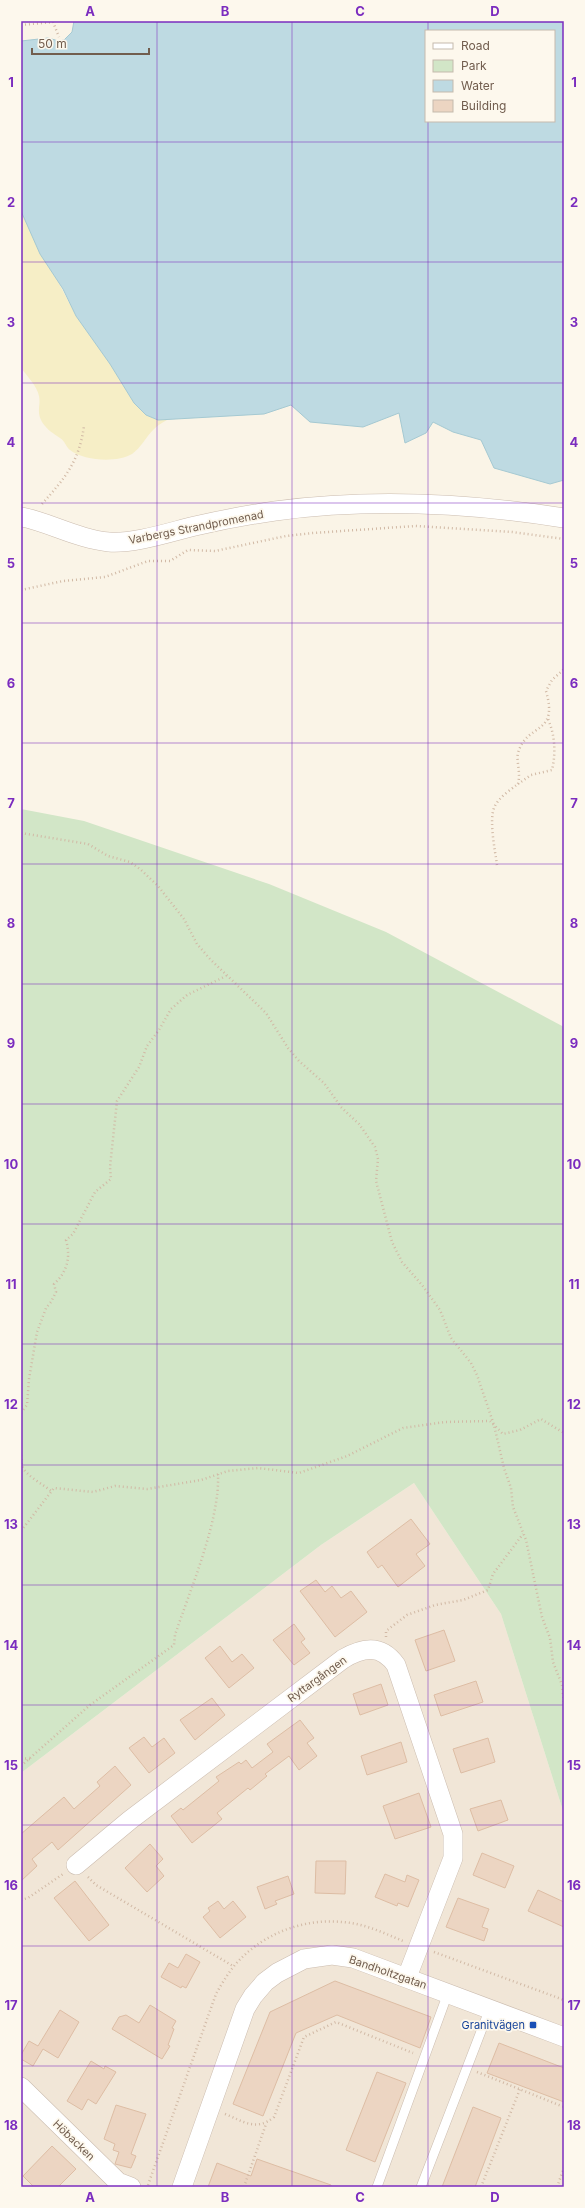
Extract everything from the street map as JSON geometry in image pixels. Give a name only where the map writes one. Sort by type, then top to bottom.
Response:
[{"type":"street","name":"Varbergs Strandpromenad","points":[[26,518],[92,540],[110,542],[166,533],[226,519],[277,511],[353,504],[447,504],[495,508],[564,518]]},
{"type":"street","name":"Ryttargången","points":[[76,1865],[130,1820],[343,1659],[355,1651],[368,1649],[386,1654]]},
{"type":"street","points":[[386,1654],[389,1655],[396,1665],[453,1834],[452,1858],[407,1977]]},
{"type":"street","name":"Bandholtzgatan","points":[[182,2187],[245,2009],[265,1982],[277,1973],[304,1959],[332,1956],[352,1958],[407,1977],[564,2037]]},
{"type":"street","name":"Höbacken","points":[[21,2087],[118,2182],[131,2187]]},
{"type":"lane","points":[[377,2187],[448,1993]]},
{"type":"lane","points":[[421,2187],[490,2008]]},
{"type":"path","points":[[21,25],[53,22],[59,37]]},
{"type":"path","points":[[26,518],[67,476],[81,445],[84,426]]},
{"type":"path","points":[[21,590],[63,581],[105,577],[148,560],[170,561],[188,550],[215,551],[286,536],[313,533],[415,526],[512,532],[564,539]]},
{"type":"path","points":[[497,865],[492,821],[494,808],[505,793],[531,775],[552,770],[554,762],[554,733],[548,719],[550,704],[546,690],[552,680],[564,669]]},
{"type":"path","points":[[518,784],[521,774],[518,754],[525,738],[538,731],[548,719]]},
{"type":"path","points":[[21,833],[88,844],[108,856],[130,862],[140,869],[179,912],[198,944],[226,976],[266,1014],[288,1048],[299,1061],[324,1083],[341,1107],[359,1124],[375,1147],[378,1159],[376,1181],[392,1242],[402,1262],[422,1285],[440,1310],[451,1338],[472,1363],[494,1425],[504,1468],[511,1488],[512,1507],[523,1534],[542,1618],[550,1638],[553,1662],[562,1685],[564,1705]]},
{"type":"path","points":[[21,1413],[27,1406],[29,1379],[37,1332],[46,1308],[56,1292],[54,1284],[63,1276],[67,1264],[69,1250],[66,1240],[73,1234],[95,1192],[111,1179],[110,1168],[117,1101],[139,1067],[147,1046],[171,1010],[187,995],[226,976]]},
{"type":"path","points":[[21,1531],[54,1488],[93,1492],[115,1486],[148,1489],[201,1480],[228,1471],[258,1468],[299,1473],[347,1456],[403,1428],[460,1422],[490,1421],[503,1434],[520,1430],[541,1419],[564,1433]]},
{"type":"path","points":[[21,1456],[22,1466],[26,1474],[35,1478],[51,1491]]},
{"type":"path","points":[[21,1766],[90,1705],[174,1645],[175,1635],[202,1557],[219,1492],[218,1474]]},
{"type":"path","points":[[386,1654],[386,1631],[407,1615],[435,1605],[463,1600],[488,1590],[493,1574],[523,1534]]},
{"type":"path","points":[[21,1758],[30,1759]]},
{"type":"path","points":[[21,1900],[28,1898],[76,1865],[96,1885],[234,1966]]},
{"type":"path","points":[[418,1946],[564,2000]]},
{"type":"path","points":[[209,2108],[254,2126],[266,2124],[274,2118],[304,2037],[336,2022],[425,2057]]},
{"type":"path","points":[[468,2068],[564,2106]]},
{"type":"path","points":[[481,2187],[520,2089]]},
{"type":"path","points":[[244,2187],[266,2124]]},
{"type":"path","points":[[557,2187],[564,2168]]},
{"type":"shaded area","points":[[414,1483],[501,1614],[564,1814],[564,2187],[21,2187],[21,1773],[321,1545]]},
{"type":"green space","points":[[21,809],[84,821],[269,884],[386,932],[564,1027],[564,1814],[501,1614],[414,1483],[321,1545],[21,1773]]},
{"type":"sand","points":[[21,211],[76,316],[110,364],[134,403],[146,415],[158,420],[167,420],[155,428],[132,454],[126,457],[101,460],[83,457],[76,454],[69,449],[62,439],[46,428],[40,418],[38,392],[32,381],[21,368]]},
{"type":"water","points":[[74,21],[564,21],[564,480],[550,484],[494,468],[481,440],[453,432],[433,422],[426,433],[405,443],[399,413],[363,427],[310,422],[291,405],[264,414],[158,420],[146,415],[134,403],[110,364],[76,316],[63,289],[40,254],[21,211],[21,41],[48,38],[59,41],[64,40],[72,32]]},
{"type":"building","points":[[411,1519],[430,1544],[416,1554],[425,1566],[398,1587],[382,1565],[378,1568],[367,1552]]},
{"type":"building","points":[[316,1580],[325,1592],[332,1586],[341,1598],[351,1591],[367,1612],[335,1637],[300,1591]]},
{"type":"building","points":[[294,1624],[305,1639],[301,1642],[310,1653],[294,1665],[273,1640]]},
{"type":"building","points":[[444,1630],[455,1661],[426,1671],[415,1640]]},
{"type":"building","points":[[220,1646],[232,1662],[242,1654],[254,1668],[229,1688],[205,1658]]},
{"type":"building","points":[[476,1681],[483,1702],[441,1716],[434,1695]]},
{"type":"building","points":[[381,1684],[388,1705],[360,1715],[353,1694]]},
{"type":"building","points":[[212,1698],[225,1715],[195,1740],[180,1720]]},
{"type":"building","points":[[300,1720],[314,1738],[307,1743],[317,1756],[299,1770],[289,1756],[265,1774],[267,1776],[250,1790],[248,1788],[217,1813],[222,1819],[192,1843],[171,1816],[181,1808],[183,1810],[219,1781],[216,1777],[239,1762],[241,1764],[246,1760],[252,1768],[273,1752],[267,1744]]},
{"type":"building","points":[[144,1737],[152,1747],[164,1738],[175,1753],[149,1773],[129,1748]]},
{"type":"building","points":[[488,1738],[495,1762],[461,1773],[453,1749]]},
{"type":"building","points":[[401,1742],[407,1762],[367,1775],[361,1756]]},
{"type":"building","points":[[115,1766],[131,1785],[58,1850],[52,1842],[32,1859],[37,1866],[21,1881],[21,1834],[64,1797],[74,1809],[100,1786],[97,1782]]},
{"type":"building","points":[[419,1793],[431,1827],[395,1839],[383,1806]]},
{"type":"building","points":[[501,1800],[508,1820],[478,1831],[470,1809]]},
{"type":"building","points":[[150,1844],[163,1859],[156,1866],[164,1876],[147,1892],[125,1868]]},
{"type":"building","points":[[482,1853],[514,1866],[505,1888],[473,1875]]},
{"type":"building","points":[[316,1861],[346,1861],[345,1894],[315,1893]]},
{"type":"building","points":[[385,1874],[405,1882],[407,1875],[419,1880],[408,1907],[398,1903],[397,1906],[375,1897]]},
{"type":"building","points":[[288,1876],[294,1894],[275,1901],[277,1904],[265,1909],[257,1887]]},
{"type":"building","points":[[75,1881],[109,1925],[89,1941],[54,1898]]},
{"type":"building","points":[[538,1890],[564,1902],[564,1927],[528,1911]]},
{"type":"building","points":[[458,1898],[489,1909],[482,1927],[488,1929],[484,1941],[446,1927]]},
{"type":"building","points":[[218,1901],[224,1909],[233,1901],[246,1917],[220,1938],[203,1917],[210,1911],[208,1908]]},
{"type":"building","points":[[186,1954],[200,1962],[186,1988],[182,1986],[181,1988],[161,1977],[169,1963],[178,1968]]},
{"type":"building","points":[[335,1981],[431,2017],[420,2048],[337,2015],[296,2033],[263,2116],[233,2104],[270,2012]]},
{"type":"building","points":[[150,2005],[176,2021],[172,2028],[174,2029],[168,2045],[170,2046],[162,2059],[112,2029],[119,2017],[126,2015],[139,2023]]},
{"type":"building","points":[[60,2010],[79,2022],[58,2058],[43,2049],[33,2066],[21,2059],[21,2055],[29,2041],[38,2046]]},
{"type":"building","points":[[499,2043],[564,2068],[564,2102],[487,2073]]},
{"type":"building","points":[[91,2061],[104,2069],[105,2066],[116,2072],[96,2104],[88,2099],[82,2110],[67,2101]]},
{"type":"building","points":[[377,2072],[406,2083],[375,2162],[346,2150]]},
{"type":"building","points":[[116,2105],[146,2114],[131,2154],[136,2156],[131,2168],[115,2164],[119,2152],[113,2150],[115,2144],[104,2139]]},
{"type":"building","points":[[473,2107],[501,2118],[475,2187],[442,2187]]},
{"type":"building","points":[[52,2146],[76,2169],[58,2187],[34,2187],[23,2176]]},
{"type":"building","points":[[257,2159],[331,2185],[331,2187],[208,2187],[217,2163],[251,2176]]},
{"type":"place","name":"Granitvägen","points":[[533,2025]]}]
